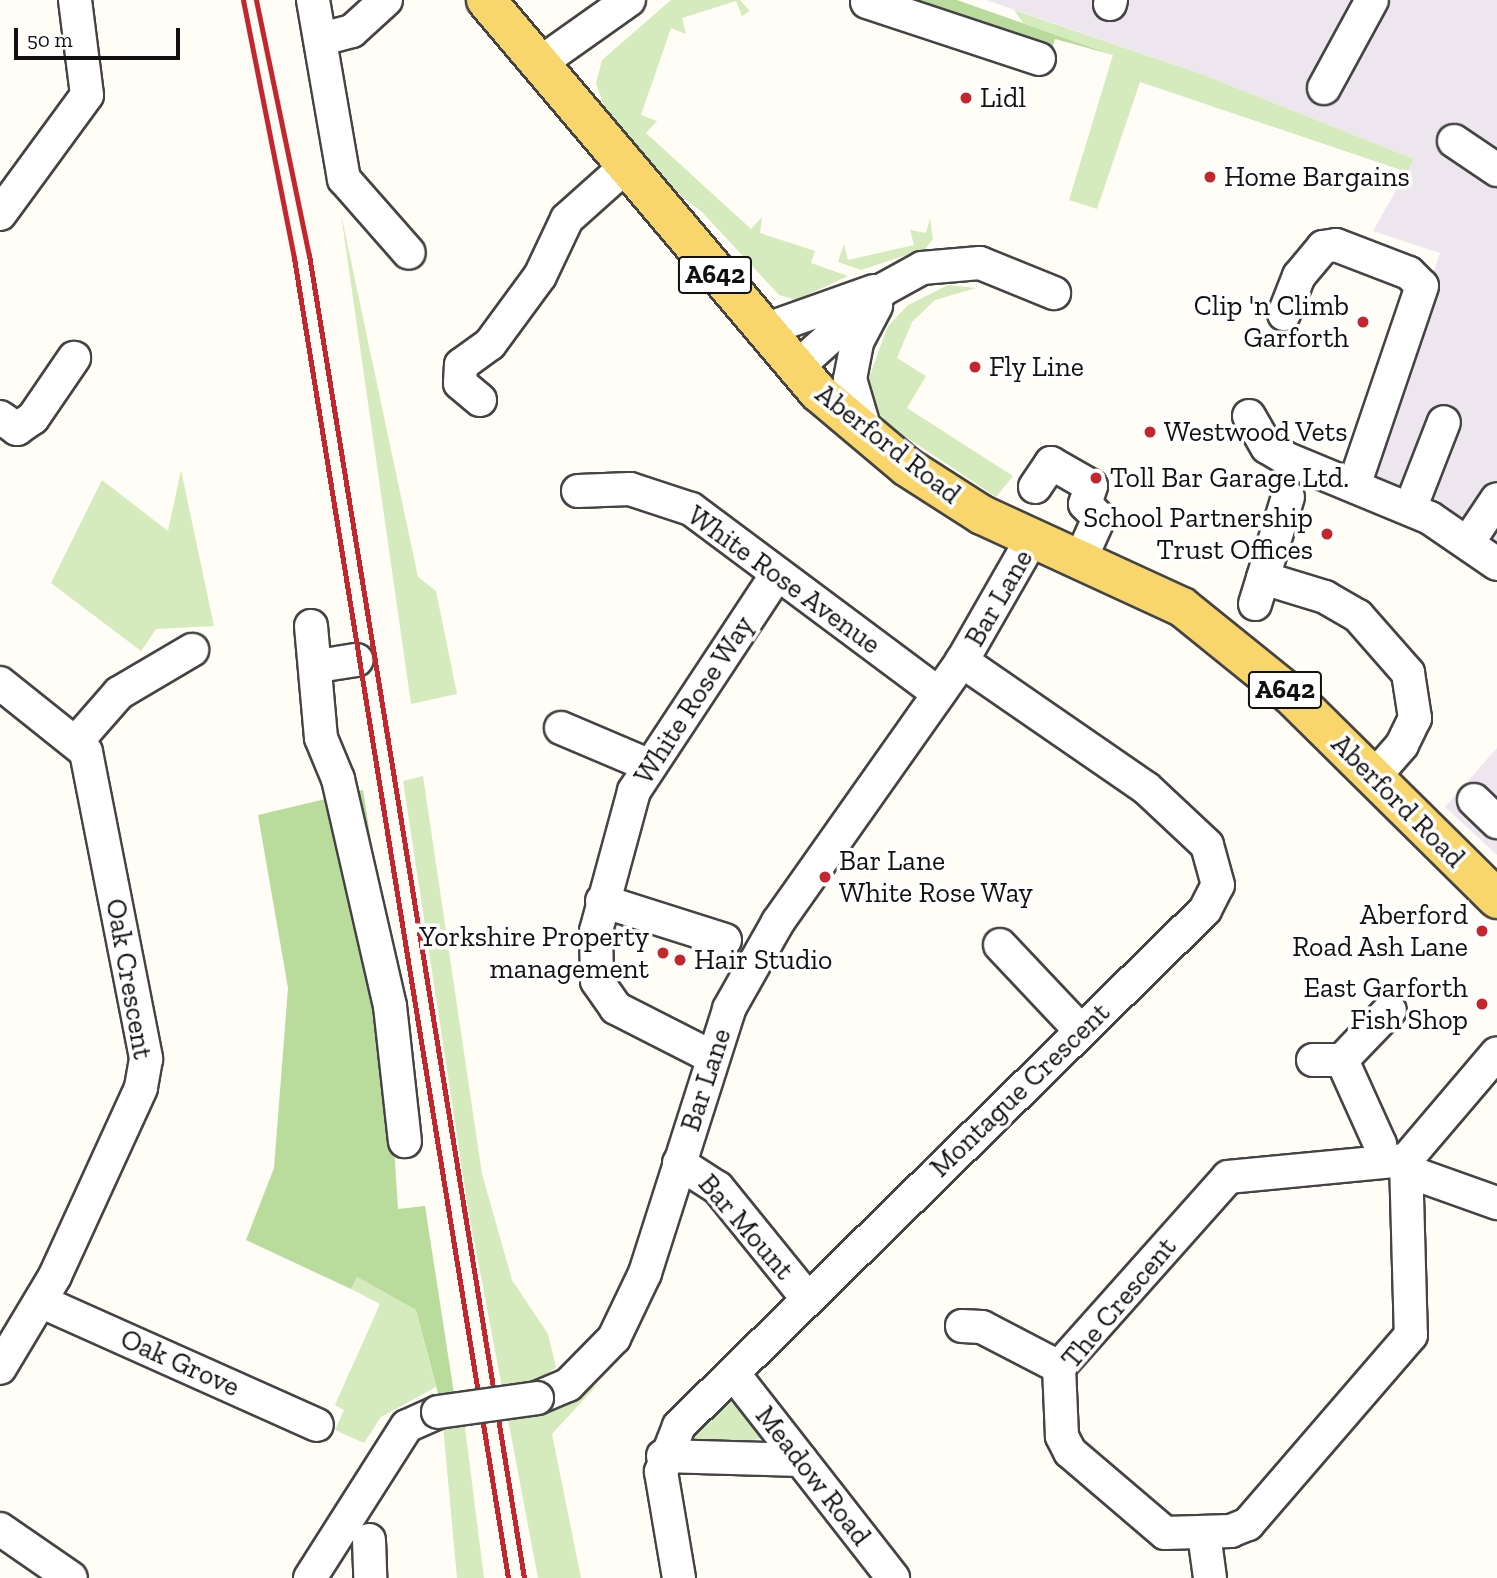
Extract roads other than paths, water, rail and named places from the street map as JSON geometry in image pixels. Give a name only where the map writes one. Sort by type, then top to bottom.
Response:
[{"type":"main road","name":"Aberford Road","points":[[486,0],[624,168],[796,369],[866,433],[940,489],[1017,532],[1081,558],[1171,601],[1240,650],[1497,899]]},
{"type":"street","points":[[0,214],[87,95],[75,0]]},
{"type":"street","points":[[387,0],[352,31],[319,28],[347,186],[409,253]]},
{"type":"street","points":[[540,64],[629,0]]},
{"type":"street","points":[[1324,88],[1372,0]]},
{"type":"street","points":[[867,2],[1039,59]]},
{"type":"street","points":[[1454,141],[1497,170]]},
{"type":"street","points":[[480,400],[460,383],[461,365],[490,344],[540,276],[566,219],[624,168]]},
{"type":"street","points":[[1284,314],[1299,276],[1323,247],[1336,245],[1409,273],[1422,286],[1360,488]]},
{"type":"street","points":[[764,330],[884,289],[922,268],[980,264],[1054,293]]},
{"type":"street","points":[[796,369],[884,289]]},
{"type":"street","points":[[866,433],[850,379],[857,341],[884,289]]},
{"type":"street","points":[[0,417],[17,429],[33,418],[74,358]]},
{"type":"street","points":[[1249,416],[1276,453],[1410,509],[1469,541],[1497,564]]},
{"type":"street","points":[[1410,509],[1444,422]]},
{"type":"street","name":"Bar Lane","points":[[310,1578],[356,1537],[407,1426],[438,1412],[537,1398],[568,1385],[614,1338],[645,1273],[729,1009],[778,922],[962,661],[1017,532],[1041,489],[1051,463],[1091,486],[1085,504],[1098,518],[1081,558]]},
{"type":"street","name":"White Rose Avenue","points":[[578,491],[630,489],[677,502],[939,694]]},
{"type":"street","points":[[1288,497],[1259,591],[1325,597],[1359,616],[1408,673],[1415,718],[1402,746],[1374,777]]},
{"type":"street","points":[[1469,541],[1497,499]]},
{"type":"street","name":"White Rose Way","points":[[712,1057],[628,1017],[604,993],[594,961],[602,901],[621,825],[648,765],[777,574]]},
{"type":"street","points":[[311,626],[318,666],[321,738],[338,779],[390,1006],[405,1141]]},
{"type":"street","points":[[77,741],[119,693],[192,650]]},
{"type":"street","points":[[318,666],[357,660]]},
{"type":"street","name":"Montague Crescent","points":[[679,1578],[662,1488],[663,1456],[678,1426],[1205,910],[1218,885],[1215,857],[1098,749],[962,661]]},
{"type":"street","name":"Oak Crescent","points":[[0,683],[77,741],[88,759],[146,1059],[141,1088],[42,1302],[0,1368]]},
{"type":"street","points":[[561,728],[648,765]]},
{"type":"street","points":[[1474,800],[1497,822]]},
{"type":"street","points":[[602,901],[725,940]]},
{"type":"street","points":[[1000,945],[1081,1031]]},
{"type":"street","points":[[1390,1010],[1327,1060],[1380,1143],[1398,1164],[1497,1203]]},
{"type":"street","points":[[1398,1164],[1497,1053]]},
{"type":"street","name":"Bar Mount","points":[[679,1163],[718,1188],[807,1298]]},
{"type":"street","name":"The Crescent","points":[[1398,1164],[1411,1335],[1248,1524],[1204,1534],[1166,1533],[1070,1452],[1062,1436],[1059,1367],[1228,1177],[1398,1164]]},
{"type":"street","name":"Oak Grove","points":[[42,1302],[317,1425]]},
{"type":"street","points":[[962,1326],[982,1327],[1059,1367]]},
{"type":"street","name":"Meadow Road","points":[[733,1373],[893,1578]]},
{"type":"street","points":[[663,1456],[801,1460]]},
{"type":"street","points":[[0,1529],[68,1577]]},
{"type":"street","points":[[1204,1534],[1210,1578]]},
{"type":"street","points":[[356,1537],[370,1578]]},
{"type":"railway","points":[[243,0],[294,258],[508,1578]]},
{"type":"railway","points":[[256,0],[309,255],[524,1578]]},
{"type":"place","name":"Lidl","points":[[966,98]]},
{"type":"place","name":"Home Bargains","points":[[1210,177]]},
{"type":"place","name":"Clip 'n Climb Garforth","points":[[1363,322]]},
{"type":"place","name":"Fly Line","points":[[975,367]]},
{"type":"place","name":"Westwood Vets","points":[[1150,432]]},
{"type":"place","name":"Toll Bar Garage Ltd.","points":[[1096,478]]},
{"type":"place","name":"School Partnership Trust Offices","points":[[1327,534]]},
{"type":"place","name":"Bar Lane White Rose Way","points":[[825,877]]},
{"type":"place","name":"Aberford Road Ash Lane","points":[[1482,931]]},
{"type":"place","name":"Yorkshire Property management","points":[[663,953]]},
{"type":"place","name":"Hair Studio","points":[[680,960]]},
{"type":"place","name":"East Garforth Fish Shop","points":[[1482,1004]]}]
